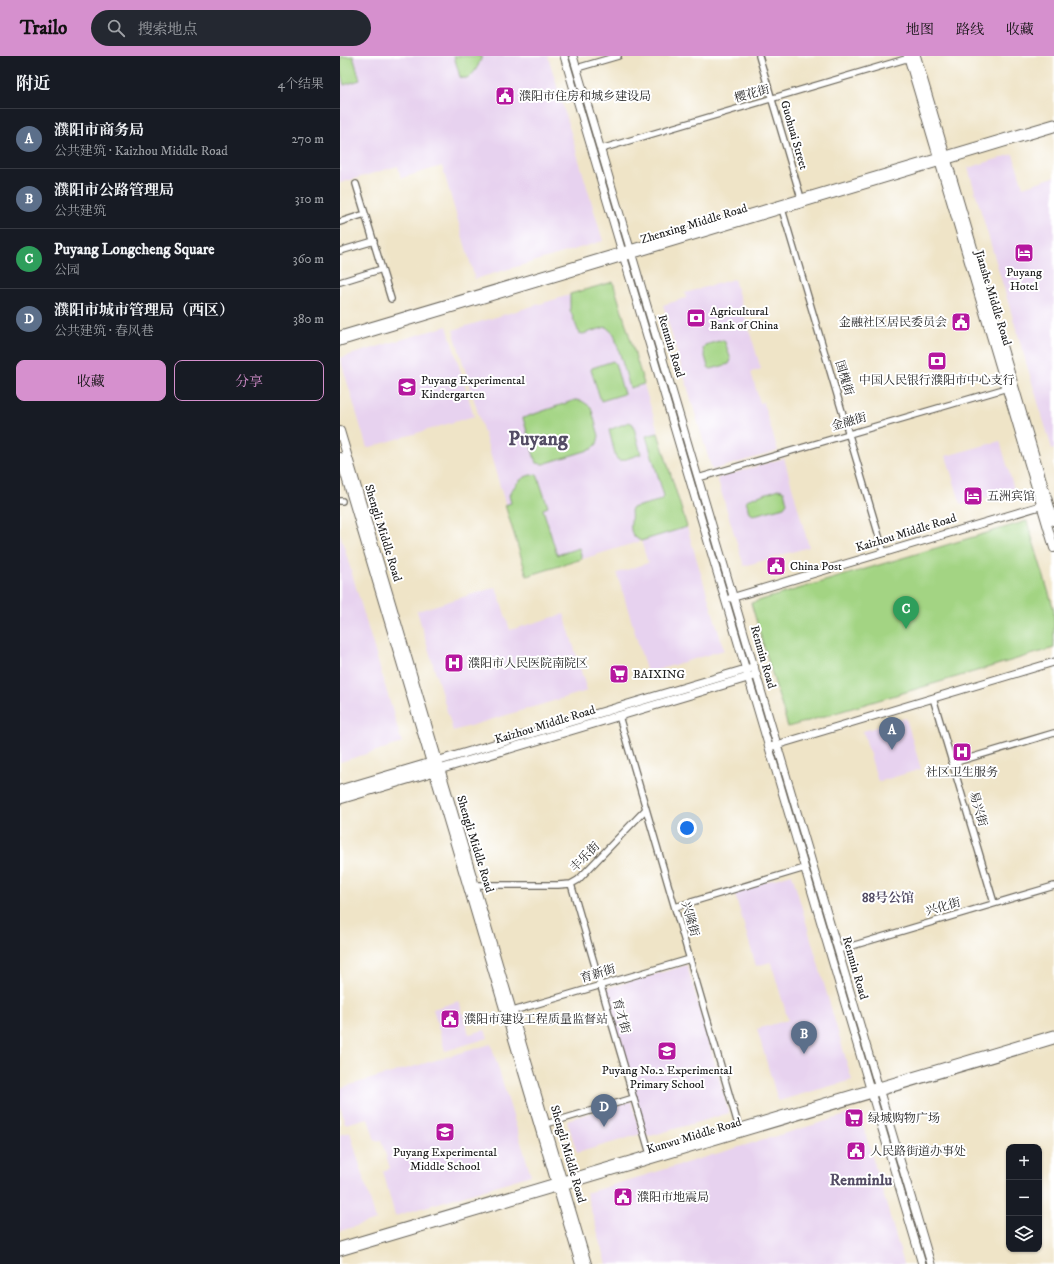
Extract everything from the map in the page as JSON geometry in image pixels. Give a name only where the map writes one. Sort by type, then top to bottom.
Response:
[{"type":"main road","name":"Jianshe Middle Road","points":[[911,57],[1045,505],[1054,548]]},
{"type":"main road","name":"Jianshe Middle Road","points":[[942,158],[1007,388],[1045,505],[1054,521]]},
{"type":"main road","name":"Shengli Middle Road","points":[[340,430],[436,766],[560,1184],[588,1264]]},
{"type":"main road","name":"Shengli Middle Road","points":[[340,457],[436,766],[475,885],[513,1011],[546,1124],[580,1264]]},
{"type":"main road","name":"Kaizhou Middle Road","points":[[340,799],[436,766],[755,671]]},
{"type":"main road","name":"Kaizhou Middle Road","points":[[340,790],[436,766],[619,716],[747,673]]},
{"type":"street","name":"Renmin Road","points":[[564,56],[922,1264]]},
{"type":"street","name":"Renmin Road","points":[[573,56],[931,1264]]},
{"type":"street","points":[[577,68],[618,56]]},
{"type":"street","name":"Guohuai Street","points":[[759,56],[801,198]]},
{"type":"street","name":"樱花街","points":[[601,149],[911,57]]},
{"type":"street","name":"Zhenxing Middle Road","points":[[631,251],[782,209],[1054,123]]},
{"type":"street","name":"Zhenxing Middle Road","points":[[340,342],[801,198],[1054,128]]},
{"type":"street","points":[[356,184],[391,298]]},
{"type":"street","name":"国槐街","points":[[782,209],[884,553]]},
{"type":"street","points":[[340,222],[365,214]]},
{"type":"street","points":[[340,251],[374,242]]},
{"type":"street","name":"Zhenxing Middle Road","points":[[340,335],[623,254]]},
{"type":"street","points":[[340,282],[382,269]]},
{"type":"street","name":"金融街","points":[[698,478],[1007,388]]},
{"type":"street","name":"Kaizhou Middle Road","points":[[725,600],[1045,505]]},
{"type":"street","points":[[769,747],[1054,662]]},
{"type":"street","name":"易兴街","points":[[933,698],[994,903]]},
{"type":"street","name":"兴隆街","points":[[619,716],[739,1128]]},
{"type":"street","points":[[953,763],[1054,733]]},
{"type":"street","name":"丰乐街","points":[[475,885],[571,884],[578,880],[646,809]]},
{"type":"street","points":[[675,906],[804,868]]},
{"type":"street","name":"育才街","points":[[571,884],[650,1154]]},
{"type":"street","name":"兴化街","points":[[838,950],[1054,886]]},
{"type":"street","name":"育新街","points":[[513,1011],[690,959]]},
{"type":"street","name":"Kunwu Middle Road","points":[[340,1252],[560,1184],[871,1092],[1054,1034]]},
{"type":"street","name":"Kunwu Middle Road","points":[[879,1089],[1054,1040]]},
{"type":"street","name":"Kunwu Middle Road","points":[[340,1246],[560,1184],[650,1154],[739,1128],[871,1092]]},
{"type":"street","points":[[546,1124],[634,1098]]},
{"type":"shaded area","points":[[340,56],[548,56],[603,241],[475,279],[442,166],[401,178],[398,166],[340,183]]},
{"type":"shaded area","name":"Puyang Hotel","points":[[1013,154],[1023,187],[1054,177],[1054,448],[1052,449],[968,168]]},
{"type":"shaded area","points":[[734,279],[761,369],[751,372],[760,403],[763,402],[778,451],[712,470],[663,305],[686,298],[685,293]]},
{"type":"shaded area","points":[[613,282],[724,650],[647,673],[617,573],[648,563],[641,541],[527,576],[453,330]]},
{"type":"shaded area","name":"Puyang Experimental Kindergarten","points":[[447,326],[474,416],[367,448],[340,358]]},
{"type":"shaded area","points":[[1000,441],[1014,489],[961,505],[946,456]]},
{"type":"shaded area","points":[[784,458],[809,547],[744,566],[717,478]]},
{"type":"shaded area","points":[[340,533],[402,743],[340,762]]},
{"type":"shaded area","points":[[496,587],[510,630],[564,614],[587,691],[453,731],[417,611]]},
{"type":"shaded area","points":[[906,718],[921,769],[878,782],[863,731]]},
{"type":"shaded area","points":[[792,874],[852,1080],[778,1101],[757,1029],[788,1020],[771,962],[756,966],[734,891]]},
{"type":"shaded area","name":"Puyang No.2 Experimental Primary School","points":[[687,965],[729,1113],[647,1137],[604,989]]},
{"type":"shaded area","name":"濮阳市建设工程质量监督站","points":[[459,1001],[469,1034],[485,1030],[488,1038],[445,1051],[433,1009]]},
{"type":"shaded area","name":"Puyang Experimental Middle School","points":[[491,1044],[531,1175],[395,1216],[383,1171],[390,1168],[381,1140],[375,1141],[368,1118],[345,1124],[340,1105],[340,1088]]},
{"type":"shaded area","points":[[631,1101],[641,1134],[577,1153],[567,1120]]},
{"type":"shaded area","points":[[853,1113],[861,1119],[904,1264],[607,1264],[586,1193]]},
{"type":"shaded area","points":[[350,1132],[376,1220],[340,1231],[340,1135]]},
{"type":"green space","points":[[353,56],[360,80],[344,85],[340,71],[340,57]]},
{"type":"green space","points":[[454,56],[482,56],[474,72],[468,78],[464,78],[460,77]]},
{"type":"green space","points":[[613,282],[644,384],[630,388],[614,334],[606,327],[583,334],[579,333],[570,310],[570,294]]},
{"type":"green space","points":[[722,340],[725,342],[731,360],[729,364],[711,369],[708,367],[703,349],[705,345]]},
{"type":"green space","points":[[613,361],[615,363],[624,394],[601,401],[591,370],[592,368]]},
{"type":"green space","points":[[575,400],[582,401],[591,407],[599,436],[597,444],[592,449],[543,464],[536,463],[523,418]]},
{"type":"green space","points":[[629,422],[633,424],[641,454],[620,461],[616,458],[609,430]]},
{"type":"green space","points":[[658,433],[687,527],[641,541],[633,535],[631,531],[632,508],[662,500],[664,496],[646,436]]},
{"type":"green space","points":[[537,474],[548,507],[543,509],[557,555],[579,548],[582,559],[527,576],[505,505],[511,503],[509,495],[520,480],[527,476]]},
{"type":"green space","points":[[779,489],[784,491],[787,503],[784,507],[754,515],[749,513],[746,500]]},
{"type":"green space","points":[[1027,521],[1054,610],[1054,648],[788,727],[751,603]]},
{"type":"place","name":"濮阳市住房和城乡建设局","points":[[505,96]]},
{"type":"place","name":"Puyang Hotel","points":[[1024,253]]},
{"type":"place","name":"Agricultural Bank of China","points":[[696,318]]},
{"type":"place","name":"金融社区居民委员会","points":[[961,322]]},
{"type":"place","name":"中国人民银行濮阳市中心支行","points":[[937,361]]},
{"type":"place","name":"Puyang Experimental Kindergarten","points":[[407,387]]},
{"type":"place","name":"五洲宾馆","points":[[973,496]]},
{"type":"place","name":"China Post","points":[[776,566]]},
{"type":"place","name":"Puyang Longcheng Square","points":[[906,629]]},
{"type":"place","name":"濮阳市人民医院南院区","points":[[454,663]]},
{"type":"place","name":"BAIXING","points":[[619,674]]},
{"type":"place","name":"濮阳市商务局","points":[[892,750]]},
{"type":"place","name":"社区卫生服务","points":[[962,752]]},
{"type":"place","name":"濮阳市建设工程质量监督站","points":[[450,1019]]},
{"type":"place","name":"Puyang No.2 Experimental Primary School","points":[[667,1051]]},
{"type":"place","name":"濮阳市公路管理局","points":[[804,1054]]},
{"type":"place","name":"绿城购物广场","points":[[854,1118]]},
{"type":"place","name":"濮阳市城市管理局（西区）","points":[[604,1127]]},
{"type":"place","name":"Puyang Experimental Middle School","points":[[445,1132]]},
{"type":"place","name":"人民路街道办事处","points":[[856,1151]]},
{"type":"place","name":"濮阳市地震局","points":[[623,1197]]},
{"type":"district","name":"Puyang","points":[[538,439]]},
{"type":"district","name":"88号公馆","points":[[888,898]]},
{"type":"district","name":"Renminlu","points":[[861,1180]]}]
